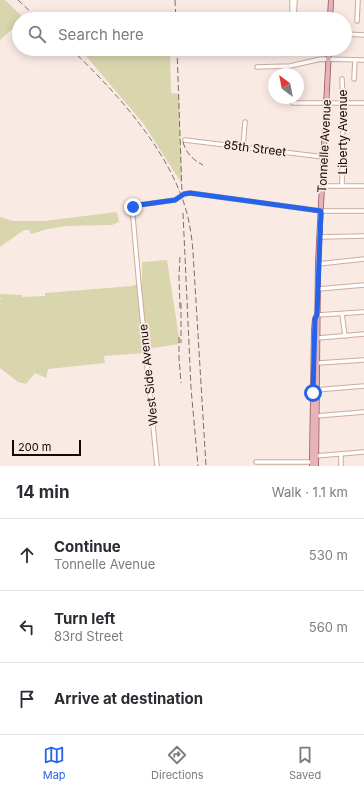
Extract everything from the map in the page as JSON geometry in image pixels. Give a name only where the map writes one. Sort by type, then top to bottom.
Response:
[{"type":"main road","points":[[330,12],[331,0]]},
{"type":"main road","name":"Tonnelle Avenue","points":[[314,456],[316,416],[315,390],[318,363],[318,264],[328,59]]},
{"type":"main road","name":"Tonnelle Avenue","points":[[314,464],[315,319],[317,315]]},
{"type":"street","points":[[292,0],[293,12]]},
{"type":"street","points":[[294,12],[295,0]]},
{"type":"street","points":[[357,21],[358,0]]},
{"type":"street","points":[[352,34],[364,35]]},
{"type":"street","points":[[258,67],[290,66],[328,59],[364,60]]},
{"type":"street","points":[[354,60],[354,79]]},
{"type":"street","name":"Liberty Avenue","points":[[342,79],[342,186]]},
{"type":"street","points":[[304,103],[364,103]]},
{"type":"street","points":[[243,146],[246,122]]},
{"type":"street","name":"85th Street","points":[[185,140],[324,157]]},
{"type":"street","points":[[322,186],[364,186]]},
{"type":"street","name":"West Side Avenue","points":[[157,466],[132,206],[175,200],[184,194],[190,193],[321,211]]},
{"type":"street","points":[[321,211],[364,211]]},
{"type":"street","points":[[320,237],[364,236]]},
{"type":"street","points":[[318,264],[364,259]]},
{"type":"street","points":[[318,290],[364,285]]},
{"type":"street","points":[[317,315],[364,312]]},
{"type":"street","points":[[342,314],[345,336]]},
{"type":"street","points":[[318,338],[364,334]]},
{"type":"street","points":[[318,363],[364,360]]},
{"type":"street","points":[[315,390],[364,386]]},
{"type":"street","points":[[316,416],[364,412]]},
{"type":"street","points":[[314,456],[364,452]]},
{"type":"street","points":[[341,454],[341,466]]},
{"type":"street","points":[[256,462],[314,464]]},
{"type":"shaded area","points":[[0,0],[5,0],[18,12],[12,12],[12,29],[0,40]]},
{"type":"shaded area","points":[[86,56],[170,56],[171,93],[179,94],[182,184],[143,123]]},
{"type":"shaded area","points":[[117,212],[119,222],[112,225],[67,226],[31,234],[29,230],[24,230],[0,247],[0,217],[13,221],[44,221]]},
{"type":"shaded area","points":[[167,260],[180,344],[146,349],[146,353],[104,356],[105,363],[48,369],[46,378],[35,373],[26,384],[18,382],[0,368],[0,299],[3,298],[0,298],[0,294],[22,295],[22,297],[45,296],[45,293],[132,286],[142,282],[142,262]]},
{"type":"railway","points":[[18,0],[31,12]]},
{"type":"railway","points":[[175,0],[176,12]]},
{"type":"railway","points":[[78,56],[123,103],[154,144],[178,188],[186,210],[191,231],[193,252],[206,466]]},
{"type":"railway","points":[[177,56],[182,193]]},
{"type":"railway","points":[[183,142],[190,156],[203,165]]},
{"type":"railway","points":[[183,213],[191,388],[198,466]]},
{"type":"railway","points":[[180,257],[180,309]]},
{"type":"railway","points":[[181,303],[181,343]]},
{"type":"railway","points":[[179,337],[181,383]]},
{"type":"route","points":[[133,207],[132,206],[175,200],[184,194],[194,193],[321,211],[317,315],[315,319],[313,393]]}]
